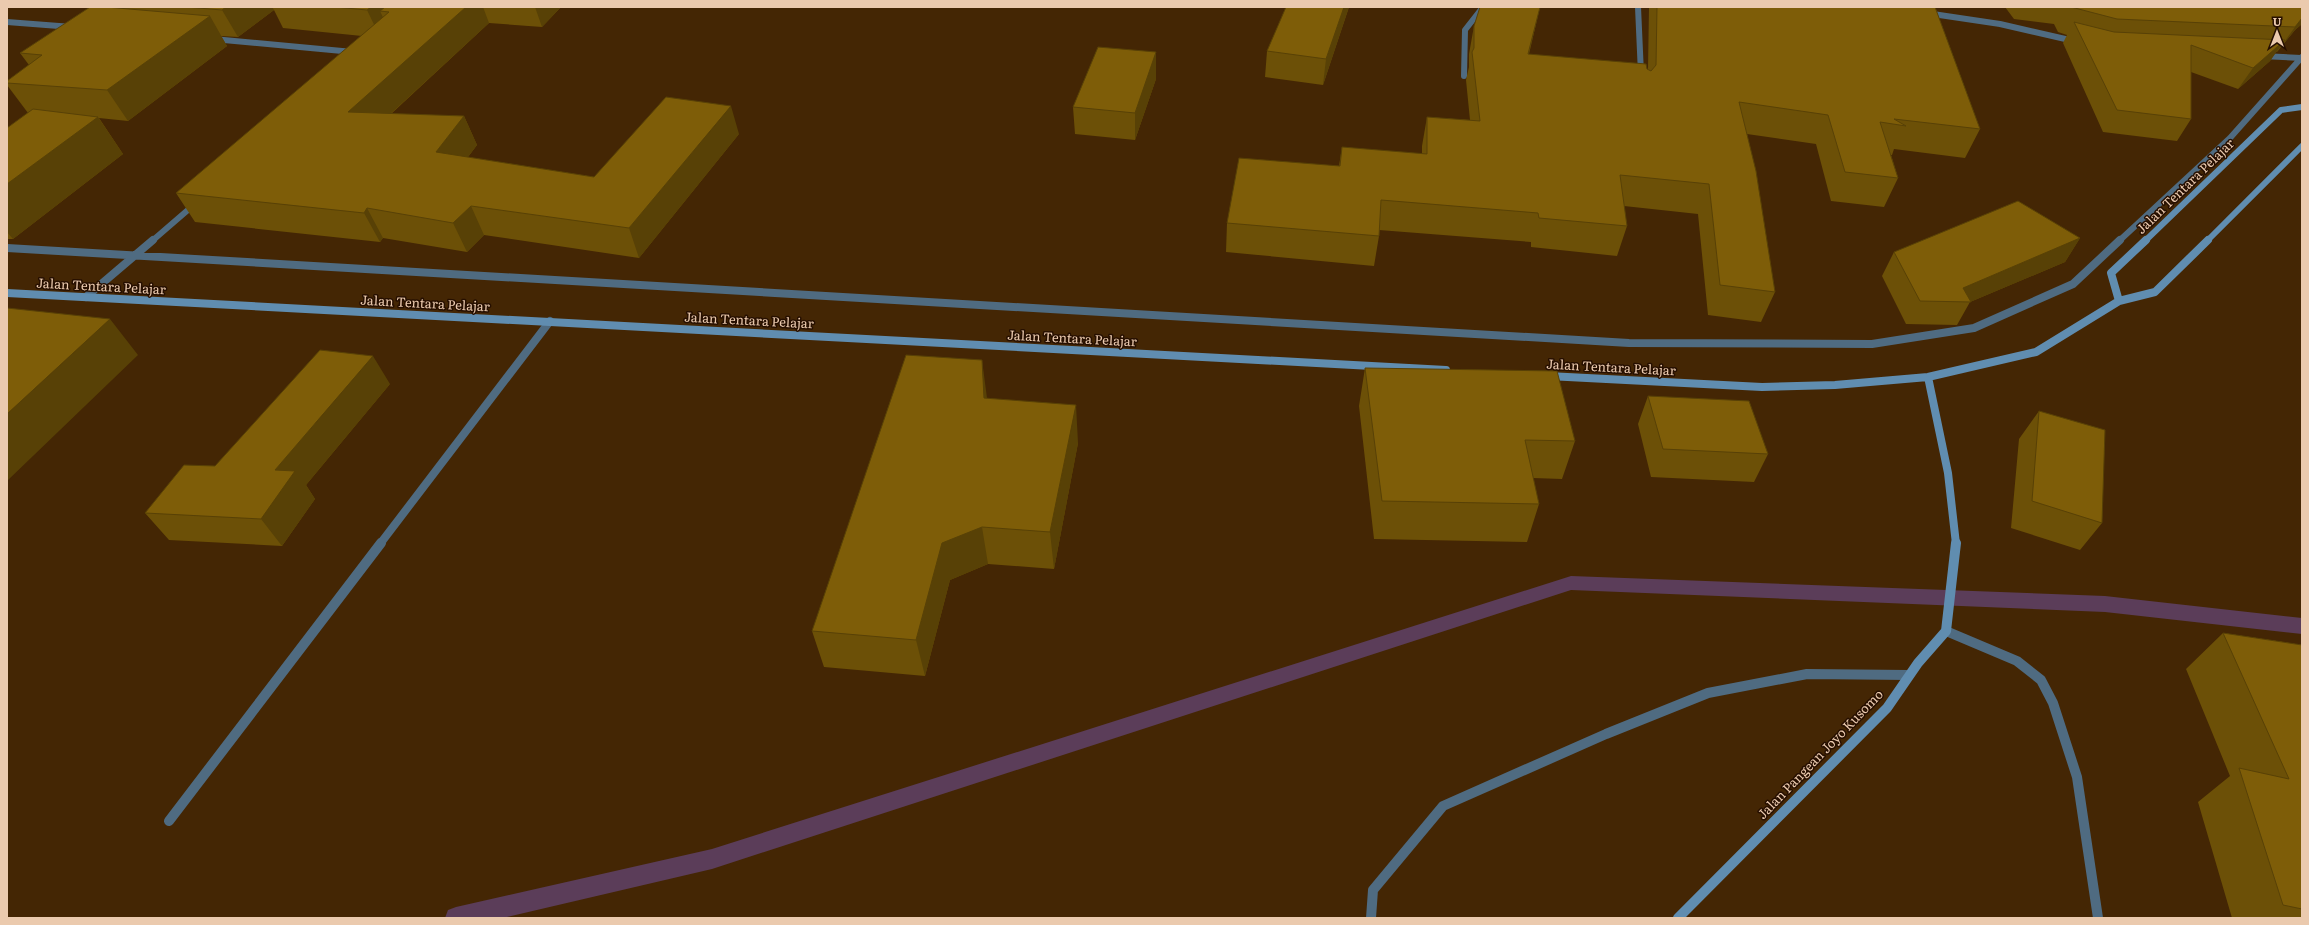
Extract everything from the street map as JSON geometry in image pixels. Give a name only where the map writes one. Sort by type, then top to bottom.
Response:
[{"type":"main road","name":"Jalan Tentara Pelajar","points":[[2118,301],[2111,273],[2281,110],[2302,107]]},
{"type":"main road","name":"Jalan Tentara Pelajar","points":[[1536,375],[1762,387],[1835,385],[1928,377],[2036,352],[2118,301],[2155,292],[2302,146]]},
{"type":"main road","name":"Jalan Tentara Pelajar","points":[[7,293],[550,321],[1456,371]]},
{"type":"main road","points":[[1928,377],[1948,473],[1956,545],[1946,631]]},
{"type":"main road","name":"Jalan Pangean Joyo Kusomo","points":[[1678,918],[1887,708],[1909,675],[1946,631]]},
{"type":"street","points":[[1464,76],[1465,30],[1483,7]]},
{"type":"street","points":[[1638,7],[1641,81]]},
{"type":"street","points":[[1920,12],[1958,16],[2020,28],[2080,43]]},
{"type":"street","points":[[7,22],[82,28]]},
{"type":"street","points":[[208,39],[358,53]]},
{"type":"street","points":[[2254,56],[2302,58]]},
{"type":"street","points":[[7,248],[1629,343],[1872,344],[1974,328],[2073,284],[2230,138],[2302,58]]},
{"type":"street","points":[[86,297],[202,198]]},
{"type":"street","points":[[169,821],[550,321]]},
{"type":"street","points":[[1946,631],[2017,661],[2041,680],[2053,703],[2077,777],[2098,918]]},
{"type":"street","points":[[1371,918],[1373,890],[1443,806],[1606,734],[1708,693],[1807,674],[1909,675]]},
{"type":"building","points":[[90,7],[210,16],[107,90],[7,83],[7,81],[42,55],[20,53]]},
{"type":"building","points":[[186,7],[226,7],[222,10]]},
{"type":"building","points":[[335,7],[371,7],[367,10]]},
{"type":"building","points":[[385,7],[466,7],[348,112],[464,116],[436,152],[594,177],[666,97],[731,106],[629,228],[471,206],[453,223],[367,208],[364,213],[176,193],[389,12],[380,11]]},
{"type":"building","points":[[1286,7],[1344,7],[1326,59],[1267,51]]},
{"type":"building","points":[[1480,7],[1540,7],[1528,54],[1646,64],[1647,69],[1651,71],[1656,65],[1657,7],[1935,7],[1980,129],[1894,119],[1906,126],[1880,122],[1898,178],[1845,172],[1828,115],[1739,102],[1756,171],[1775,292],[1720,285],[1709,184],[1620,175],[1627,226],[1539,218],[1538,213],[1381,200],[1379,236],[1227,223],[1239,158],[1340,166],[1342,147],[1427,154],[1427,117],[1480,121],[1472,52],[1474,48],[1474,26]]},
{"type":"building","points":[[2071,7],[2302,7],[2302,18],[2295,27],[2117,19]]},
{"type":"building","points":[[2074,22],[2114,32],[2285,40],[2253,68],[2191,45],[2191,119],[2117,110]]},
{"type":"building","points":[[1098,47],[1156,52],[1135,113],[1073,107]]},
{"type":"building","points":[[33,109],[98,117],[7,184],[7,128]]},
{"type":"building","points":[[2018,201],[2080,238],[1963,288],[1971,302],[1920,301],[1894,252]]},
{"type":"building","points":[[7,308],[110,319],[7,414]]},
{"type":"building","points":[[320,350],[373,356],[275,470],[295,471],[261,519],[145,513],[184,465],[215,466]]},
{"type":"building","points":[[906,355],[982,360],[984,398],[1076,405],[1050,532],[982,527],[942,543],[916,640],[812,631]]},
{"type":"building","points":[[1365,368],[1557,371],[1575,441],[1525,440],[1539,504],[1382,501]]},
{"type":"building","points":[[1648,396],[1749,401],[1768,454],[1663,449]]},
{"type":"building","points":[[2039,411],[2105,430],[2102,523],[2032,501]]},
{"type":"building","points":[[2223,633],[2302,645],[2302,909],[2283,905],[2239,768],[2289,779]]},
{"type":"waterway","points":[[456,918],[712,859],[1571,583],[2105,604],[2302,626]]}]
